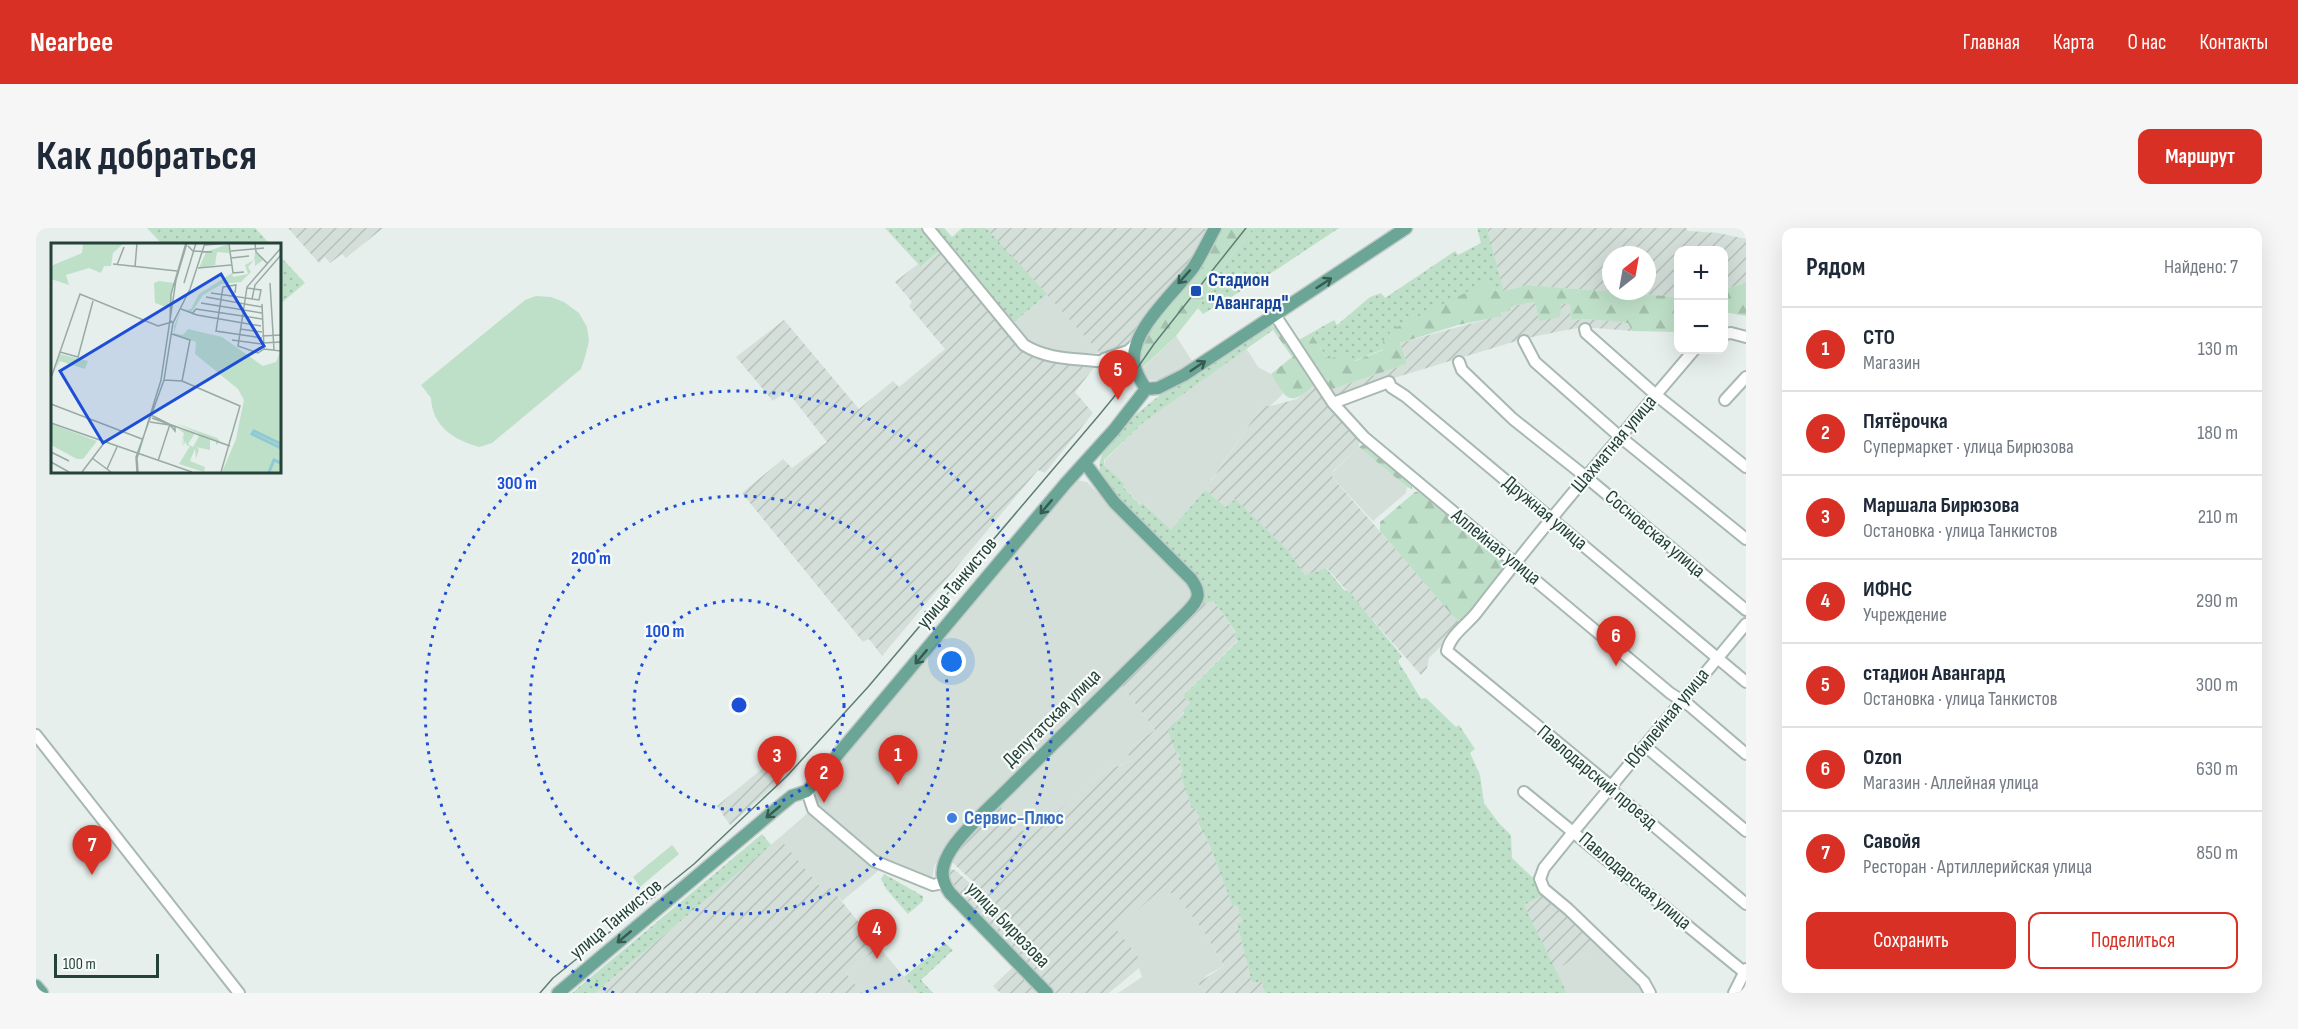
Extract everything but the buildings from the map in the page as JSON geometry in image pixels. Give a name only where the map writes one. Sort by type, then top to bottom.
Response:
[{"type":"main road","points":[[1215,228],[1193,268],[1166,300],[1136,344],[1134,360],[1137,372],[1146,389],[1158,388],[1184,375],[1406,228]]},
{"type":"main road","name":"улица Танкистов","points":[[558,993],[792,796],[807,790],[1146,389]]},
{"type":"main road","name":"Депутатская улица","points":[[944,863],[953,846],[974,824],[1194,605],[1198,593],[1191,579],[1114,502],[1085,463]]},
{"type":"main road","name":"улица Бирюзова","points":[[944,863],[943,883],[950,894],[1047,993]]},
{"type":"main road","points":[[36,986],[42,993]]},
{"type":"street","points":[[928,228],[1024,345],[1049,357],[1098,361],[1125,366],[1137,372]]},
{"type":"street","name":"Аллейная улица","points":[[1275,315],[1334,403],[1364,438],[1746,754]]},
{"type":"street","points":[[1585,329],[1586,333],[1656,395],[1746,467]]},
{"type":"street","points":[[1728,333],[1746,337]]},
{"type":"street","points":[[1524,341],[1535,362],[1619,436],[1746,539]]},
{"type":"street","points":[[1098,361],[1128,351],[1136,344]]},
{"type":"street","name":"Шахматная улица","points":[[1447,651],[1449,642],[1472,619],[1515,562],[1619,436],[1691,354]]},
{"type":"street","name":"Сосновская улица","points":[[1459,362],[1462,370],[1513,419],[1746,610]]},
{"type":"street","points":[[1725,400],[1746,377]]},
{"type":"street","name":"Дружная улица","points":[[1334,403],[1389,382],[1391,387],[1552,518],[1746,682]]},
{"type":"street","name":"Юбилейная улица","points":[[1650,993],[1644,982],[1544,889],[1540,879],[1544,868],[1746,624]]},
{"type":"street","name":"Павлодарский проезд","points":[[1447,651],[1746,904]]},
{"type":"street","points":[[36,735],[239,993]]},
{"type":"street","points":[[1645,746],[1746,831]]},
{"type":"street","name":"улица Бирюзова","points":[[807,790],[813,809],[874,861],[933,885],[943,883]]},
{"type":"street","name":"Павлодарская улица","points":[[1524,792],[1745,970]]},
{"type":"street","points":[[1734,993],[1745,970]]},
{"type":"shaded area","points":[[288,228],[383,228],[346,258],[342,254],[330,263],[325,257],[319,263]]},
{"type":"shaded area","points":[[986,228],[1204,228],[1208,230],[1191,263],[1136,336],[1120,350],[1100,353]]},
{"type":"shaded area","points":[[1487,228],[1686,228],[1688,231],[1718,233],[1746,239],[1746,283],[1728,288],[1728,246],[1674,246],[1674,297],[1656,295],[1656,246],[1602,246],[1602,291],[1528,285],[1503,291]]},
{"type":"shaded area","points":[[941,249],[1030,354],[1053,362],[1096,365],[1075,392],[1093,413],[1045,473],[1038,470],[882,656],[869,639],[863,642],[742,493],[783,459],[792,468],[827,442],[787,391],[773,401],[736,357],[784,320],[859,409],[893,381],[899,387],[945,349],[909,306],[912,302],[895,282],[918,264],[922,267]]},
{"type":"shaded area","points":[[1047,294],[1100,353],[1056,354],[1035,348],[1010,326]]},
{"type":"shaded area","points":[[1535,302],[1539,321],[1560,303],[1570,304],[1571,320],[1628,323],[1632,331],[1584,327],[1566,330],[1523,339],[1338,397],[1334,396],[1330,390],[1407,364],[1400,343],[1502,315],[1501,312],[1511,306]]},
{"type":"shaded area","points":[[1176,336],[1194,364],[1163,380],[1150,380],[1141,370]]},
{"type":"shaded area","points":[[1246,348],[1258,367],[1271,374],[1283,394],[1269,407],[1262,406],[1212,479],[1210,478],[1212,480],[1205,490],[1171,531],[1144,503],[1141,505],[1123,487],[1125,484],[1104,465],[1105,460],[1144,422]]},
{"type":"shaded area","points":[[1315,384],[1359,438],[1359,447],[1333,471],[1332,477],[1458,620],[1459,628],[1429,658],[1427,668],[1421,675],[1327,568],[1305,575],[1288,550],[1234,499],[1226,507],[1205,490],[1262,406],[1297,399]]},
{"type":"shaded area","points":[[1359,447],[1407,487],[1406,493],[1373,521],[1332,477],[1333,472]]},
{"type":"shaded area","points":[[1076,480],[1087,482],[1189,585],[1191,599],[946,846],[934,867],[932,879],[929,880],[883,864],[819,811],[813,799],[815,789]]},
{"type":"shaded area","points":[[1214,601],[1238,640],[1183,696],[1190,703],[1172,728],[1176,753],[1178,752],[1180,756],[1178,757],[1183,771],[1180,772],[1192,809],[1195,808],[1199,813],[1201,819],[1197,822],[1210,846],[1233,906],[1237,905],[1242,922],[1237,923],[1252,983],[1262,981],[1265,993],[1205,993],[1198,983],[1224,966],[1205,933],[1177,896],[1175,897],[1165,886],[1116,929],[1143,963],[1139,968],[1109,993],[1051,993],[952,891],[948,881],[948,869],[955,870],[987,898],[989,897],[950,860],[998,804],[1004,810],[1002,818],[1013,828],[1025,831],[1031,836],[1087,785],[1111,767],[1120,766],[1131,759],[1127,752],[1155,730],[1120,683],[1200,602],[1204,604]]},
{"type":"shaded area","points":[[1120,683],[1155,730],[1127,752],[1132,759],[1119,766],[1111,767],[1091,782],[1031,836],[1025,831],[1013,828],[1002,818],[1004,810],[998,804]]},
{"type":"shaded area","points":[[774,759],[788,774],[730,825],[717,806]]},
{"type":"shaded area","points":[[809,812],[878,871],[842,901],[829,886],[824,891],[779,839],[771,845]]},
{"type":"shaded area","points":[[779,838],[823,890],[829,886],[879,947],[846,973],[862,993],[595,993]]},
{"type":"shaded area","points":[[1165,886],[1175,896],[1177,895],[1205,933],[1224,966],[1207,975],[1199,984],[1205,993],[1118,993],[1142,977],[1139,968],[1143,963],[1115,929]]},
{"type":"shaded area","points":[[1546,894],[1598,940],[1587,952],[1555,970],[1524,905]]},
{"type":"shaded area","points":[[1598,940],[1649,993],[1567,993],[1555,970],[1587,952]]},
{"type":"shaded area","points":[[879,947],[918,993],[862,993],[846,973]]},
{"type":"shaded area","points":[[1014,966],[1041,993],[1000,993],[993,986]]},
{"type":"green space","points":[[147,228],[255,228],[269,243],[161,243]]},
{"type":"green space","points":[[885,228],[924,228],[941,249],[921,267]]},
{"type":"green space","points":[[933,228],[944,228],[952,237],[962,228],[986,228],[1047,294],[1010,326]]},
{"type":"green space","points":[[1220,228],[1253,228],[1212,282],[1198,308],[1176,336],[1140,370],[1143,346],[1154,324],[1186,285]]},
{"type":"green space","points":[[1253,228],[1339,228],[1203,314],[1198,308],[1212,282]]},
{"type":"green space","points":[[1477,228],[1487,228],[1503,289],[1494,291],[1489,281],[1384,349],[1354,361],[1328,360],[1311,333],[1334,320],[1337,325],[1370,297],[1381,293],[1385,298],[1455,251],[1458,255],[1481,243]]},
{"type":"green space","points":[[280,256],[305,283],[280,304]]},
{"type":"green space","points":[[1489,281],[1494,291],[1528,285],[1602,291],[1602,300],[1656,300],[1656,295],[1674,297],[1674,332],[1632,331],[1628,323],[1571,320],[1570,304],[1561,304],[1560,317],[1539,321],[1535,302],[1511,306],[1509,311],[1501,312],[1502,316],[1458,325],[1400,343],[1407,364],[1330,390],[1297,341],[1311,333],[1328,360],[1344,353],[1355,361],[1383,350],[1383,341],[1393,329]]},
{"type":"green space","points":[[1746,283],[1746,316],[1728,313],[1728,288]]},
{"type":"green space","points":[[536,296],[551,297],[564,302],[579,313],[587,327],[589,341],[581,369],[492,443],[479,447],[453,436],[440,424],[432,408],[431,398],[421,385],[525,300]]},
{"type":"green space","points":[[1269,324],[1273,330],[1144,422],[1104,460],[1104,465],[1125,484],[1123,487],[1140,505],[1143,503],[1171,530],[1205,490],[1226,507],[1235,499],[1288,550],[1305,575],[1326,568],[1344,590],[1350,593],[1402,656],[1398,661],[1421,699],[1426,698],[1456,727],[1459,725],[1475,749],[1470,753],[1480,775],[1484,803],[1511,835],[1512,858],[1532,877],[1538,873],[1546,894],[1524,905],[1567,993],[1265,993],[1262,981],[1252,983],[1237,923],[1242,922],[1237,905],[1233,907],[1210,846],[1197,821],[1201,819],[1195,808],[1192,809],[1180,773],[1183,771],[1178,757],[1180,756],[1178,752],[1176,753],[1168,731],[1190,703],[1183,696],[1238,641],[1234,635],[1236,633],[1214,601],[1204,604],[1200,602],[1203,591],[1199,579],[1128,510],[1105,482],[1100,471],[1102,456],[1112,439],[1128,422],[1169,388],[1251,333]]},
{"type":"green space","points":[[1269,324],[1278,329],[1315,384],[1300,396],[1289,398],[1285,395],[1271,374],[1292,357]]},
{"type":"green space","points":[[1364,444],[1412,483],[1412,489],[1359,447]]},
{"type":"green space","points":[[1421,491],[1508,562],[1509,566],[1464,621],[1452,615],[1380,531],[1380,522],[1415,492]]},
{"type":"green space","points":[[762,834],[771,845],[595,993],[572,993]]},
{"type":"green space","points":[[672,845],[679,854],[640,887],[633,877]]},
{"type":"green space","points":[[884,874],[923,896],[923,901],[908,914],[887,890],[881,879]]},
{"type":"green space","points":[[945,943],[953,950],[921,980],[933,993],[918,993],[904,977]]},
{"type":"tram line","points":[[540,993],[553,978],[694,864],[787,776],[868,687],[1100,414],[1246,228]]},
{"type":"place","name":"Стадион \"Авангард\"","points":[[1196,291]]},
{"type":"place","name":"стадион Авангард","points":[[1118,400]]},
{"type":"place","name":"Ozon","points":[[1616,666]]},
{"type":"place","name":"СТО","points":[[898,785]]},
{"type":"place","name":"Маршала Бирюзова","points":[[777,786]]},
{"type":"place","name":"Пятёрочка","points":[[824,803]]},
{"type":"place","name":"Сервис-Плюс","points":[[952,818]]},
{"type":"place","name":"Савойя","points":[[92,875]]},
{"type":"place","name":"ИФНС","points":[[877,959]]}]
